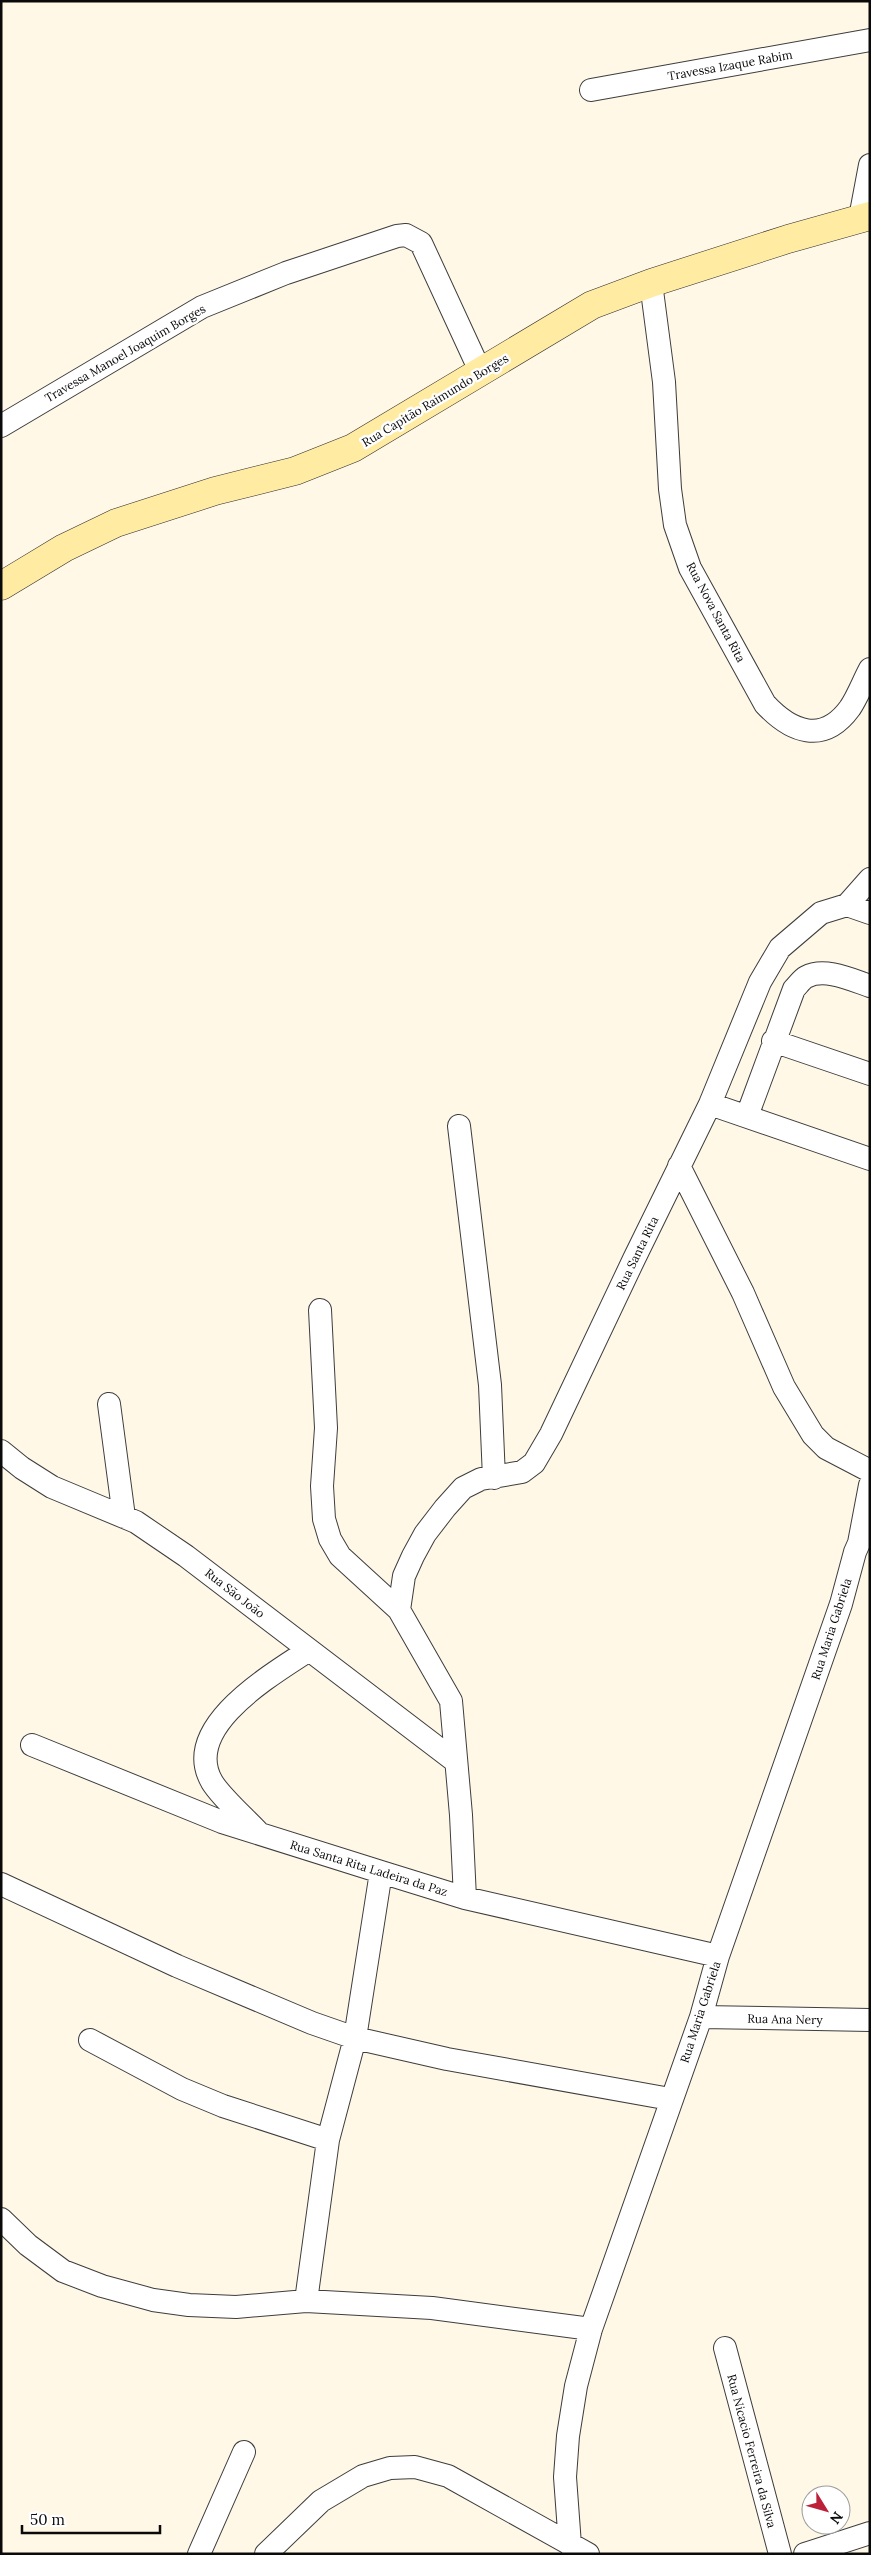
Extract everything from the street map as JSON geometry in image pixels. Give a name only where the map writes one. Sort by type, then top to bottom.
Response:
[{"type":"street","name":"Travessa Izaque Rabim","points":[[591,90],[870,40]]},
{"type":"street","points":[[865,217],[870,165]]},
{"type":"street","name":"Rua Capitão Raimundo Borges","points":[[1,586],[64,548],[116,523],[216,491],[295,471],[353,448],[592,305],[651,283],[865,217]]},
{"type":"street","name":"Travessa Manoel Joaquim Borges","points":[[1,426],[202,307],[286,273],[406,235],[421,243],[481,373]]},
{"type":"street","name":"Rua Nova Santa Rita","points":[[651,283],[664,382],[670,489],[675,525],[690,568],[765,704],[779,719],[794,727],[806,731],[824,729],[837,722],[850,707],[870,669]]},
{"type":"street","name":"Rua Santa Rita","points":[[399,1610],[404,1576],[425,1534],[462,1488],[481,1479],[522,1472],[534,1463],[552,1434],[710,1104],[760,982],[780,948],[821,914],[847,905],[870,879]]},
{"type":"street","points":[[847,905],[870,913]]},
{"type":"street","points":[[747,1116],[773,1041],[794,989],[806,977],[824,974],[841,976],[870,986]]},
{"type":"street","points":[[773,1041],[870,1074]]},
{"type":"street","points":[[710,1104],[870,1159]]},
{"type":"street","points":[[458,1126],[490,1385],[494,1478]]},
{"type":"street","points":[[679,1166],[743,1293],[784,1387],[813,1435],[826,1448],[870,1471]]},
{"type":"street","points":[[320,1310],[326,1428],[322,1486],[324,1519],[330,1539],[340,1556],[399,1610],[451,1701],[461,1815],[465,1898]]},
{"type":"street","points":[[109,1404],[124,1517]]},
{"type":"street","name":"Rua São João","points":[[1,1451],[22,1468],[52,1487],[124,1517],[186,1556],[455,1761]]},
{"type":"street","name":"Rua Maria Gabriela","points":[[579,2549],[565,2477],[568,2436],[576,2386],[590,2328],[670,2099],[701,2017],[718,1956],[841,1604],[862,1552],[859,1543],[870,1485]]},
{"type":"street","points":[[260,1835],[212,1782],[204,1761],[210,1739],[226,1712],[258,1683],[309,1650]]},
{"type":"street","name":"Rua Santa Rita Ladeira da Paz","points":[[32,1745],[222,1822],[380,1872],[465,1898],[718,1956]]},
{"type":"street","points":[[306,2301],[328,2140],[355,2038],[380,1872]]},
{"type":"street","points":[[1,1884],[178,1966],[355,2038],[428,2055],[670,2099]]},
{"type":"street","name":"Rua Ana Nery","points":[[701,2017],[870,2020]]},
{"type":"street","points":[[90,2040],[182,2089],[223,2106],[328,2140]]},
{"type":"street","points":[[1,2219],[28,2245],[63,2271],[102,2286],[153,2300],[188,2305],[236,2307],[306,2301],[432,2308],[590,2328]]},
{"type":"street","name":"Rua Nicacio Ferreira da Silva","points":[[725,2348],[780,2554]]},
{"type":"street","points":[[199,2554],[244,2452]]},
{"type":"street","points":[[266,2554],[321,2501],[363,2476],[390,2468],[415,2467],[448,2476],[579,2549]]},
{"type":"street","points":[[805,2554],[870,2533]]}]
